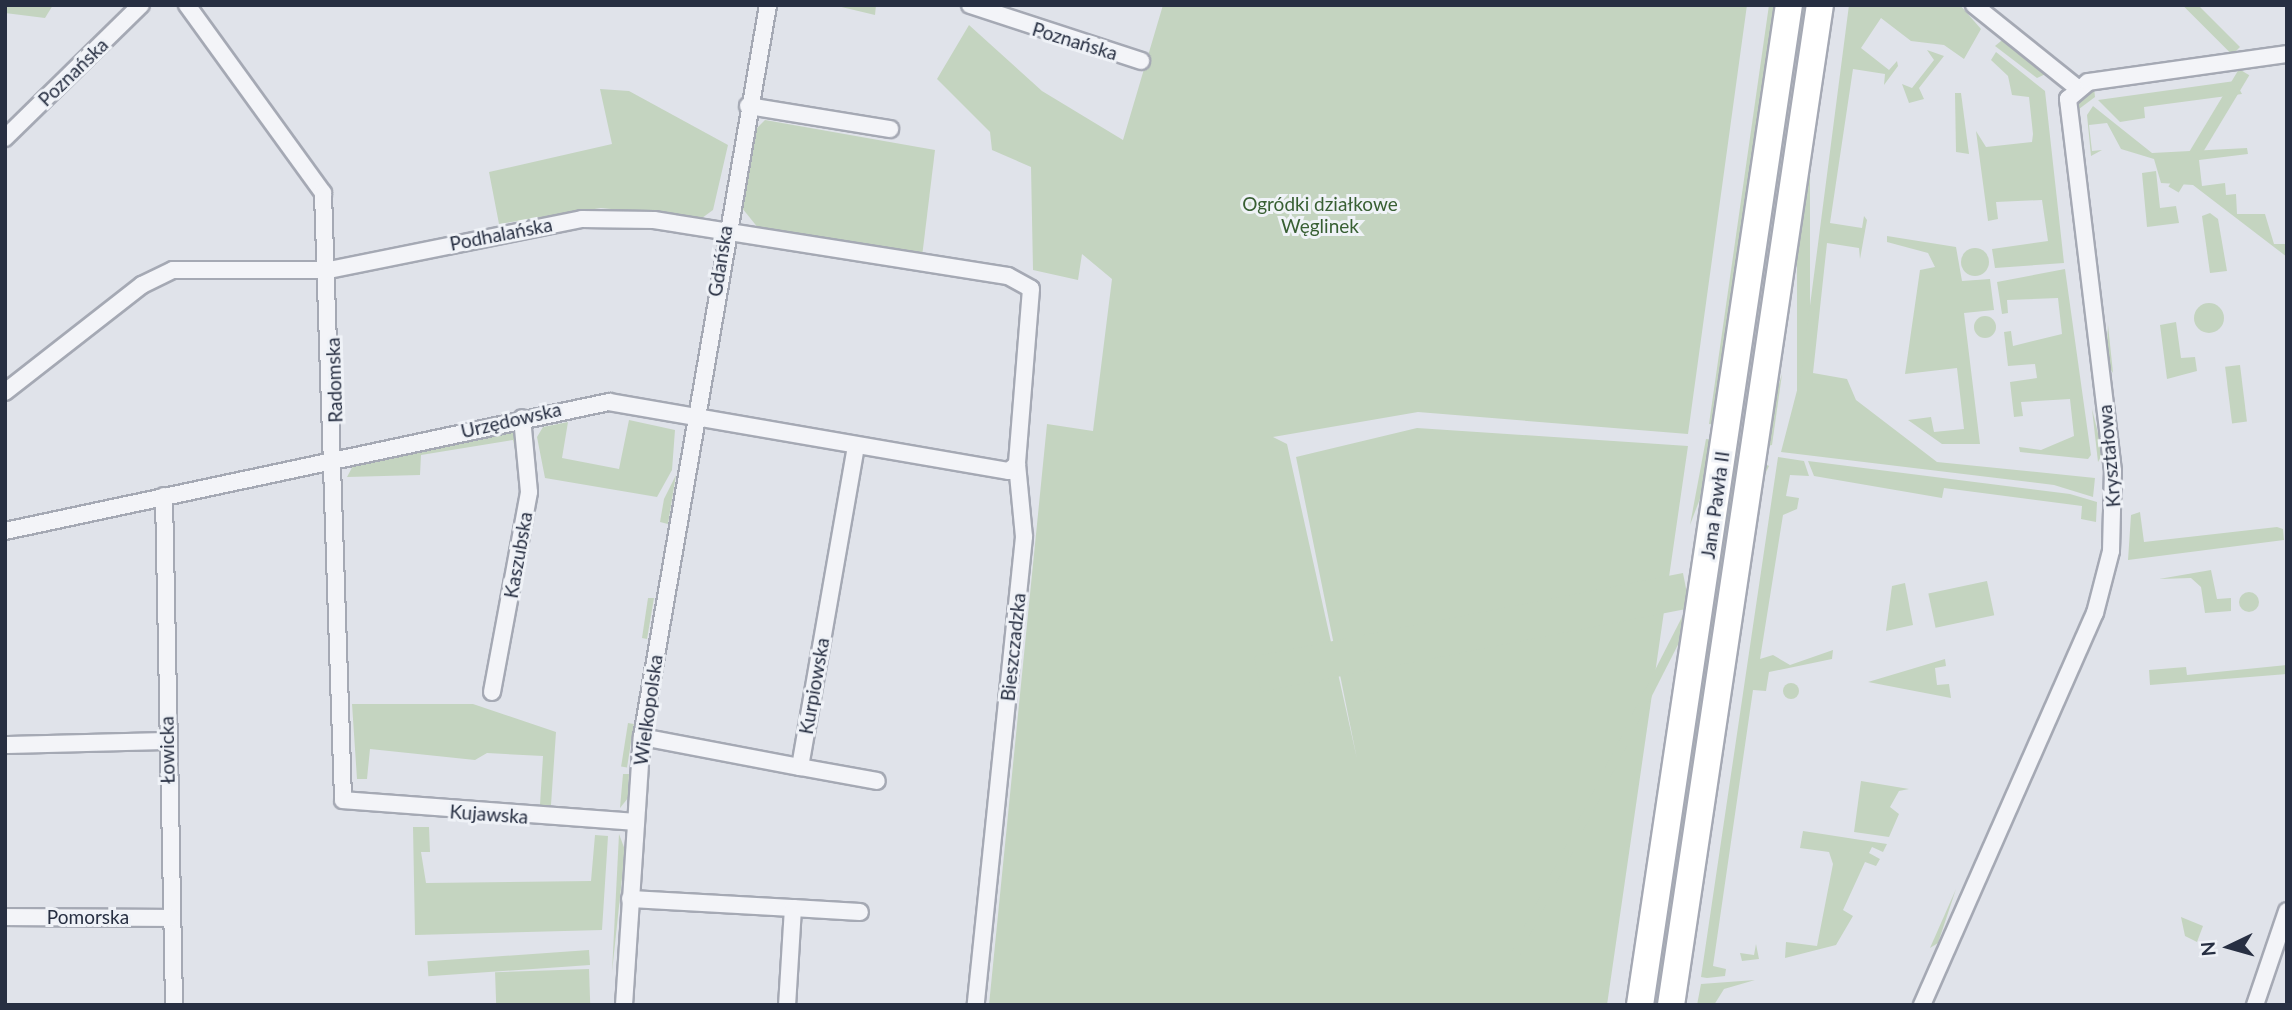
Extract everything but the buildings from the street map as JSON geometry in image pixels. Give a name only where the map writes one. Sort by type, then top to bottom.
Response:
[{"type":"main road","name":"Jana Pawła II","points":[[1640,1005],[1790,5]]},
{"type":"main road","name":"Jana Pawła II","points":[[1671,1005],[1821,5]]},
{"type":"street","name":"Poznańska","points":[[5,138],[141,5]]},
{"type":"street","name":"Radomska","points":[[187,5],[314,173],[323,193],[337,458],[343,800]]},
{"type":"street","name":"Gdańska","points":[[694,417],[768,5]]},
{"type":"street","name":"Poznańska","points":[[970,5],[1014,13],[1141,61]]},
{"type":"street","points":[[1974,5],[2076,87],[2287,54]]},
{"type":"street","name":"Kryształowa","points":[[1922,1005],[2095,613],[2111,551],[2113,471],[2066,113],[2076,87]]},
{"type":"street","points":[[748,106],[890,129]]},
{"type":"street","name":"Podhalańska","points":[[5,392],[142,285],[173,271],[329,270],[582,219],[623,217],[726,232],[1008,276],[1031,289]]},
{"type":"street","name":"Bieszczadzka","points":[[976,1005],[1024,537],[1017,464],[1031,289]]},
{"type":"street","name":"Urzędowska","points":[[5,531],[522,418],[609,402],[856,447],[1009,471],[1017,464]]},
{"type":"street","name":"Wielkopolska","points":[[624,1005],[642,737],[694,417]]},
{"type":"street","name":"Kaszubska","points":[[492,692],[529,492],[522,418]]},
{"type":"street","name":"Kurpiowska","points":[[800,767],[856,447]]},
{"type":"street","name":"Łowicka","points":[[164,496],[174,1005]]},
{"type":"street","points":[[642,737],[877,780]]},
{"type":"street","points":[[5,745],[167,741]]},
{"type":"street","name":"Kujawska","points":[[343,800],[635,822]]},
{"type":"street","points":[[630,899],[860,912]]},
{"type":"street","points":[[787,1005],[793,908]]},
{"type":"street","points":[[2255,1005],[2287,911]]},
{"type":"street","name":"Pomorska","points":[[5,917],[171,918]]},
{"type":"green space","points":[[5,5],[53,5],[45,18],[5,13]]},
{"type":"green space","points":[[833,5],[876,5],[875,15]]},
{"type":"green space","name":"Ogródki działkowe Węglinek","points":[[1163,5],[1747,5],[1688,434],[1418,412],[1273,437],[1287,444],[1357,759],[1296,457],[1417,428],[1688,446],[1607,1005],[989,1005],[1047,424],[1093,431],[1112,279],[1082,254],[1078,280],[1033,270],[1031,167],[992,150],[990,132],[937,79],[969,25],[1042,91],[1123,140]]},
{"type":"green space","points":[[1769,5],[1779,5],[1717,425],[1709,424]]},
{"type":"green space","points":[[1797,5],[1810,5],[1810,433],[1797,433]]},
{"type":"green space","points":[[1849,5],[1960,5],[1981,29],[1964,59],[1944,45],[1911,41],[1881,18],[1861,48],[1889,70],[1897,61],[1898,66],[1884,85],[1885,74],[1853,69],[1830,223],[1862,228],[1864,216],[1867,220],[1860,259],[1859,248],[1827,243],[1813,373],[1847,379],[1856,400],[1937,462],[2095,478],[2093,497],[2054,485],[1781,452],[1801,375]]},
{"type":"green space","points":[[2182,5],[2198,5],[2240,47],[2232,55]]},
{"type":"green space","points":[[2001,41],[2010,41],[2050,72],[2037,78],[1995,46]]},
{"type":"green space","points":[[1927,50],[1944,56],[1919,88],[1924,99],[1909,103],[1902,84],[1912,88],[1934,60]]},
{"type":"green space","points":[[1996,52],[2045,91],[2064,263],[1995,268],[1992,249],[2048,241],[2042,200],[1996,202],[1998,219],[1988,221],[1976,131],[1986,147],[2032,142],[2033,134],[2029,97],[2012,95],[2008,76],[1991,60]]},
{"type":"green space","points":[[2239,69],[2249,75],[2179,193],[2168,186]]},
{"type":"green space","points":[[2235,81],[2242,94],[2144,107],[2145,118],[2120,122],[2098,100]]},
{"type":"green space","points":[[2094,88],[2095,97],[2075,112],[2079,96]]},
{"type":"green space","points":[[600,89],[629,91],[728,145],[713,210],[702,218],[601,208],[499,224],[489,172],[612,144]]},
{"type":"green space","points":[[1955,93],[1961,93],[1969,154],[1956,152]]},
{"type":"green space","points":[[2093,106],[2152,153],[2247,148],[2248,154],[2199,160],[2202,186],[2225,183],[2226,195],[2236,194],[2237,214],[2265,214],[2274,244],[2286,244],[2287,257],[2193,185],[2161,183],[2154,159],[2121,149],[2107,123],[2089,125],[2092,151],[2102,150],[2091,156],[2087,115]]},
{"type":"green space","points":[[765,120],[935,150],[922,257],[759,229],[742,208],[756,129]]},
{"type":"green space","points":[[2156,171],[2160,208],[2176,206],[2179,223],[2147,227],[2142,173]]},
{"type":"green space","points":[[2210,213],[2218,219],[2227,271],[2210,273],[2202,216]]},
{"type":"green space","points":[[1887,236],[1956,247],[1962,281],[1990,279],[1994,310],[1964,313],[1980,444],[1942,444],[1908,420],[1931,417],[1934,432],[1964,429],[1957,368],[1905,374],[1920,270],[1935,267],[1928,253],[1887,242]]},
{"type":"green space","points":[[1975,248],[1985,252],[1989,262],[1985,272],[1975,276],[1965,272],[1961,262],[1965,252]]},
{"type":"green space","points":[[2065,269],[2091,455],[2088,459],[2020,452],[2019,447],[2041,450],[2074,436],[2070,399],[2021,402],[2023,416],[2014,417],[2010,382],[2037,378],[2035,364],[2008,366],[2004,332],[2011,331],[2013,346],[2062,334],[2058,298],[2007,300],[2008,313],[2002,314],[1997,282]]},
{"type":"green space","points":[[2209,303],[2220,307],[2224,318],[2220,329],[2209,333],[2198,329],[2194,318],[2198,307]]},
{"type":"green space","points":[[1985,316],[1993,319],[1996,327],[1993,335],[1985,338],[1977,335],[1974,327],[1977,319]]},
{"type":"green space","points":[[2176,322],[2181,358],[2195,357],[2197,371],[2167,379],[2160,325]]},
{"type":"green space","points":[[2108,325],[2113,373],[2106,363]]},
{"type":"green space","points":[[2240,365],[2247,422],[2232,423],[2225,367]]},
{"type":"green space","points":[[1782,374],[1772,445],[1763,447],[1767,424]]},
{"type":"green space","points":[[2092,409],[2103,453],[2098,462]]},
{"type":"green space","points":[[629,420],[675,430],[672,470],[657,497],[545,478],[537,437],[543,427],[568,422],[562,458],[619,469]]},
{"type":"green space","points":[[511,429],[518,435],[522,482],[513,440],[421,455],[420,475],[347,477],[355,462]]},
{"type":"green space","points":[[1706,439],[1715,440],[1710,472],[1690,525]]},
{"type":"green space","points":[[1730,457],[1743,459],[1656,1005],[1643,1004]]},
{"type":"green space","points":[[1778,457],[1804,461],[1809,476],[1790,475],[1786,496],[1799,498],[1797,509],[1783,515],[1760,659],[1773,655],[1790,665],[1833,650],[1832,659],[1769,672],[1766,691],[1753,690],[1713,966],[1726,969],[1725,976],[1707,978],[1701,977]]},
{"type":"green space","points":[[1808,461],[2070,494],[2097,502],[2096,522],[2081,519],[2082,506],[1944,488],[1942,498],[1814,476]]},
{"type":"green space","points":[[1761,462],[1769,466],[1520,955],[1512,951]]},
{"type":"green space","points":[[676,475],[668,524],[660,522],[664,499]]},
{"type":"green space","points":[[2140,512],[2144,542],[2277,527],[2283,529],[2284,540],[2128,560],[2131,515]]},
{"type":"green space","points":[[2211,570],[2217,599],[2231,598],[2231,611],[2205,613],[2201,587],[2191,578],[2159,579]]},
{"type":"green space","points":[[1683,573],[1690,608],[1261,692],[1254,656]]},
{"type":"green space","points":[[1987,581],[1994,615],[1936,628],[1928,593]]},
{"type":"green space","points":[[1905,583],[1913,625],[1886,631],[1892,586]]},
{"type":"green space","points":[[2249,592],[2256,595],[2259,602],[2256,609],[2249,612],[2242,609],[2239,602],[2242,595]]},
{"type":"green space","points":[[648,598],[654,598],[647,639],[642,638]]},
{"type":"green space","points":[[1945,659],[1946,666],[1935,668],[1937,685],[1949,684],[1951,698],[1868,682]]},
{"type":"green space","points":[[2287,665],[2287,674],[2150,685],[2149,670],[2186,667],[2187,675]]},
{"type":"green space","points":[[1791,683],[1799,691],[1791,699],[1783,691]]},
{"type":"green space","points":[[352,704],[473,704],[556,732],[551,805],[540,805],[543,756],[487,753],[475,760],[370,749],[367,779],[357,779]]},
{"type":"green space","points":[[628,723],[634,724],[627,767],[621,766]]},
{"type":"green space","points":[[623,774],[629,774],[628,798],[620,808]]},
{"type":"green space","points":[[1861,781],[1909,789],[1899,791],[1890,807],[1899,814],[1889,837],[1854,832]]},
{"type":"green space","points":[[413,827],[429,827],[430,852],[421,852],[426,883],[591,881],[595,835],[608,836],[602,930],[415,935]]},
{"type":"green space","points":[[1803,831],[1887,844],[1883,852],[1872,847],[1869,853],[1880,859],[1876,866],[1865,862],[1843,910],[1853,916],[1836,945],[1785,958],[1786,942],[1817,946],[1833,864],[1829,852],[1800,848]]},
{"type":"green space","points":[[619,834],[625,850],[612,972]]},
{"type":"green space","points":[[1956,889],[1938,943],[1930,948]]},
{"type":"green space","points":[[2181,917],[2203,926],[2197,942],[2185,936]]},
{"type":"green space","points":[[1756,944],[1759,959],[1742,961],[1740,953],[1754,955]]},
{"type":"green space","points":[[589,950],[590,965],[428,976],[427,961]]},
{"type":"green space","points":[[589,969],[590,1005],[496,1005],[495,972]]},
{"type":"green space","points":[[1755,980],[1724,989],[1714,1005],[1697,1005],[1701,984]]}]
